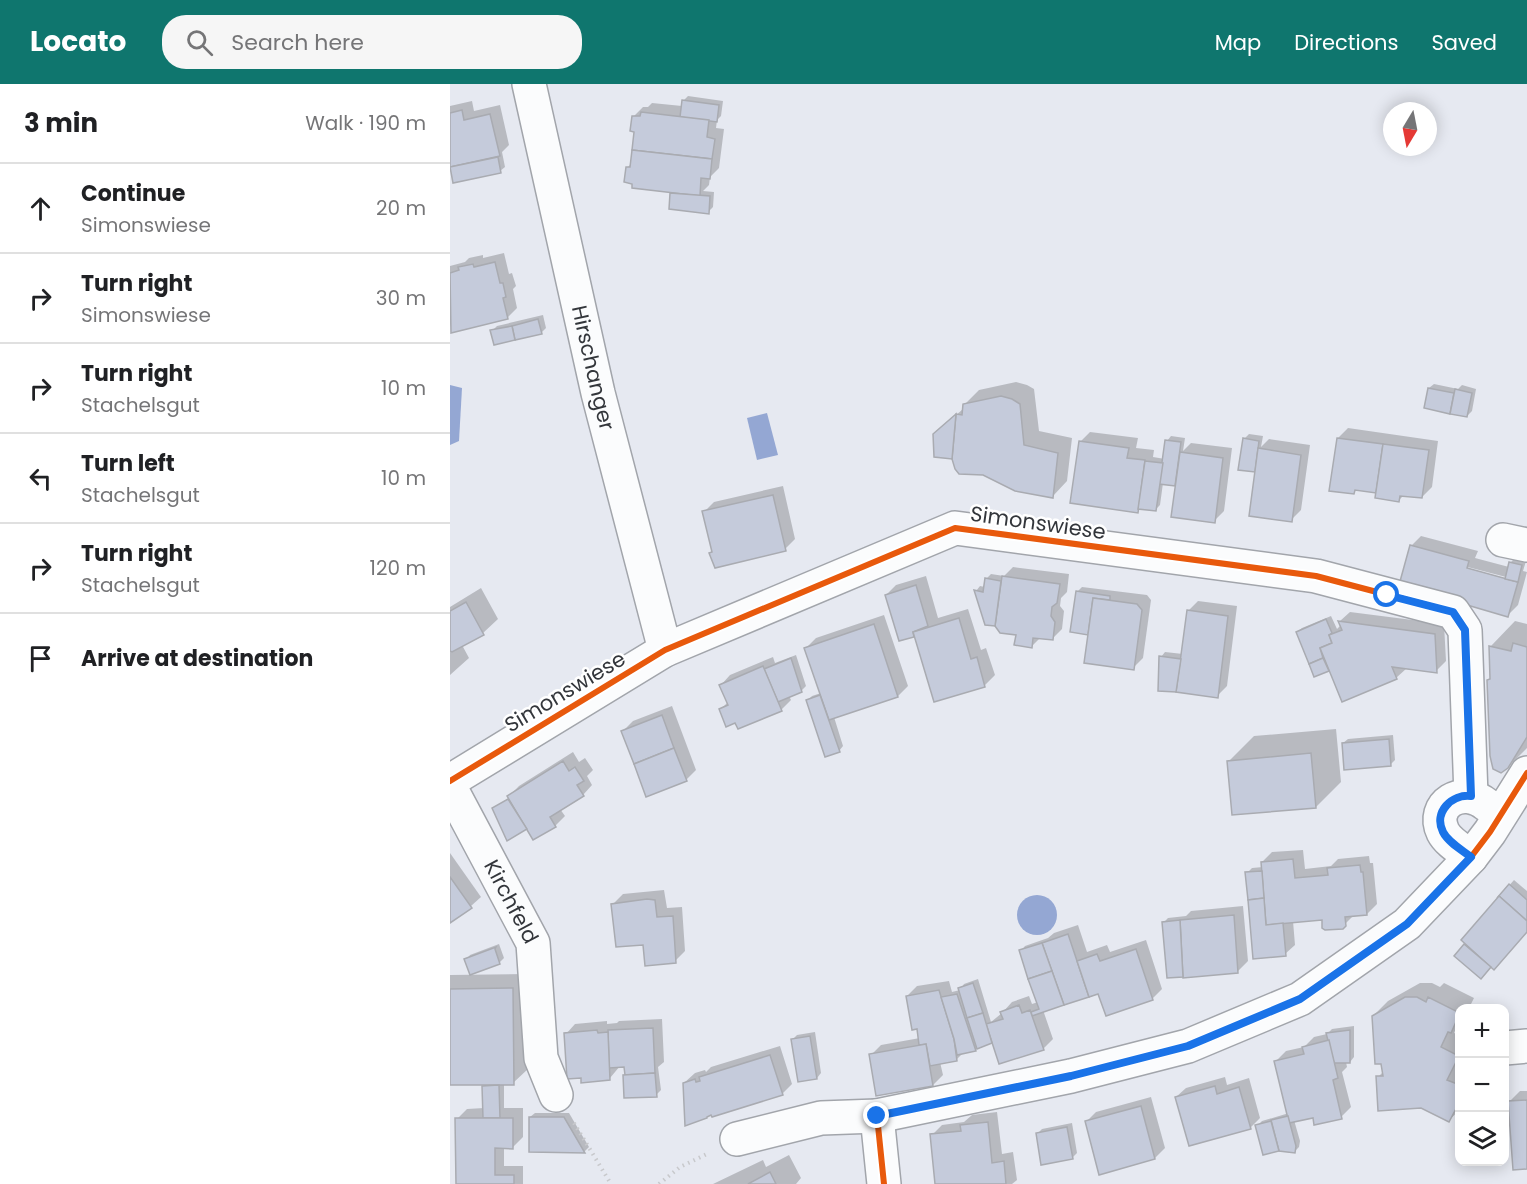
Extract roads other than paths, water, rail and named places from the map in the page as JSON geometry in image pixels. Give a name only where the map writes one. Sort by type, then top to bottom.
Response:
[{"type":"street","name":"Hirschanger","points":[[529,84],[598,393],[665,651]]},
{"type":"street","name":"Simonswiese","points":[[450,781],[665,651],[955,528],[1316,576],[1453,612],[1465,630],[1471,796]]},
{"type":"street","points":[[737,1138],[821,1118],[877,1116],[1071,1076],[1188,1046],[1300,999],[1407,924],[1471,857],[1527,773]]},
{"type":"street","name":"Kirchfeld","points":[[450,787],[533,943],[541,1058],[556,1095]]},
{"type":"street","points":[[1471,857],[1448,839],[1442,831],[1440,821],[1447,803],[1464,795],[1471,796],[1478,798],[1500,816]]},
{"type":"street","points":[[1509,1048],[1527,1046]]},
{"type":"street","points":[[877,1116],[884,1184]]},
{"type":"water","points":[[450,385],[462,388],[459,441],[450,445]]},
{"type":"water","points":[[767,413],[778,455],[757,460],[747,418]]},
{"type":"water","points":[[1037,895],[1045,896],[1051,901],[1056,907],[1056,923],[1051,929],[1045,934],[1037,935],[1029,934],[1023,929],[1018,923],[1017,915],[1018,907],[1023,901],[1029,896]]}]
